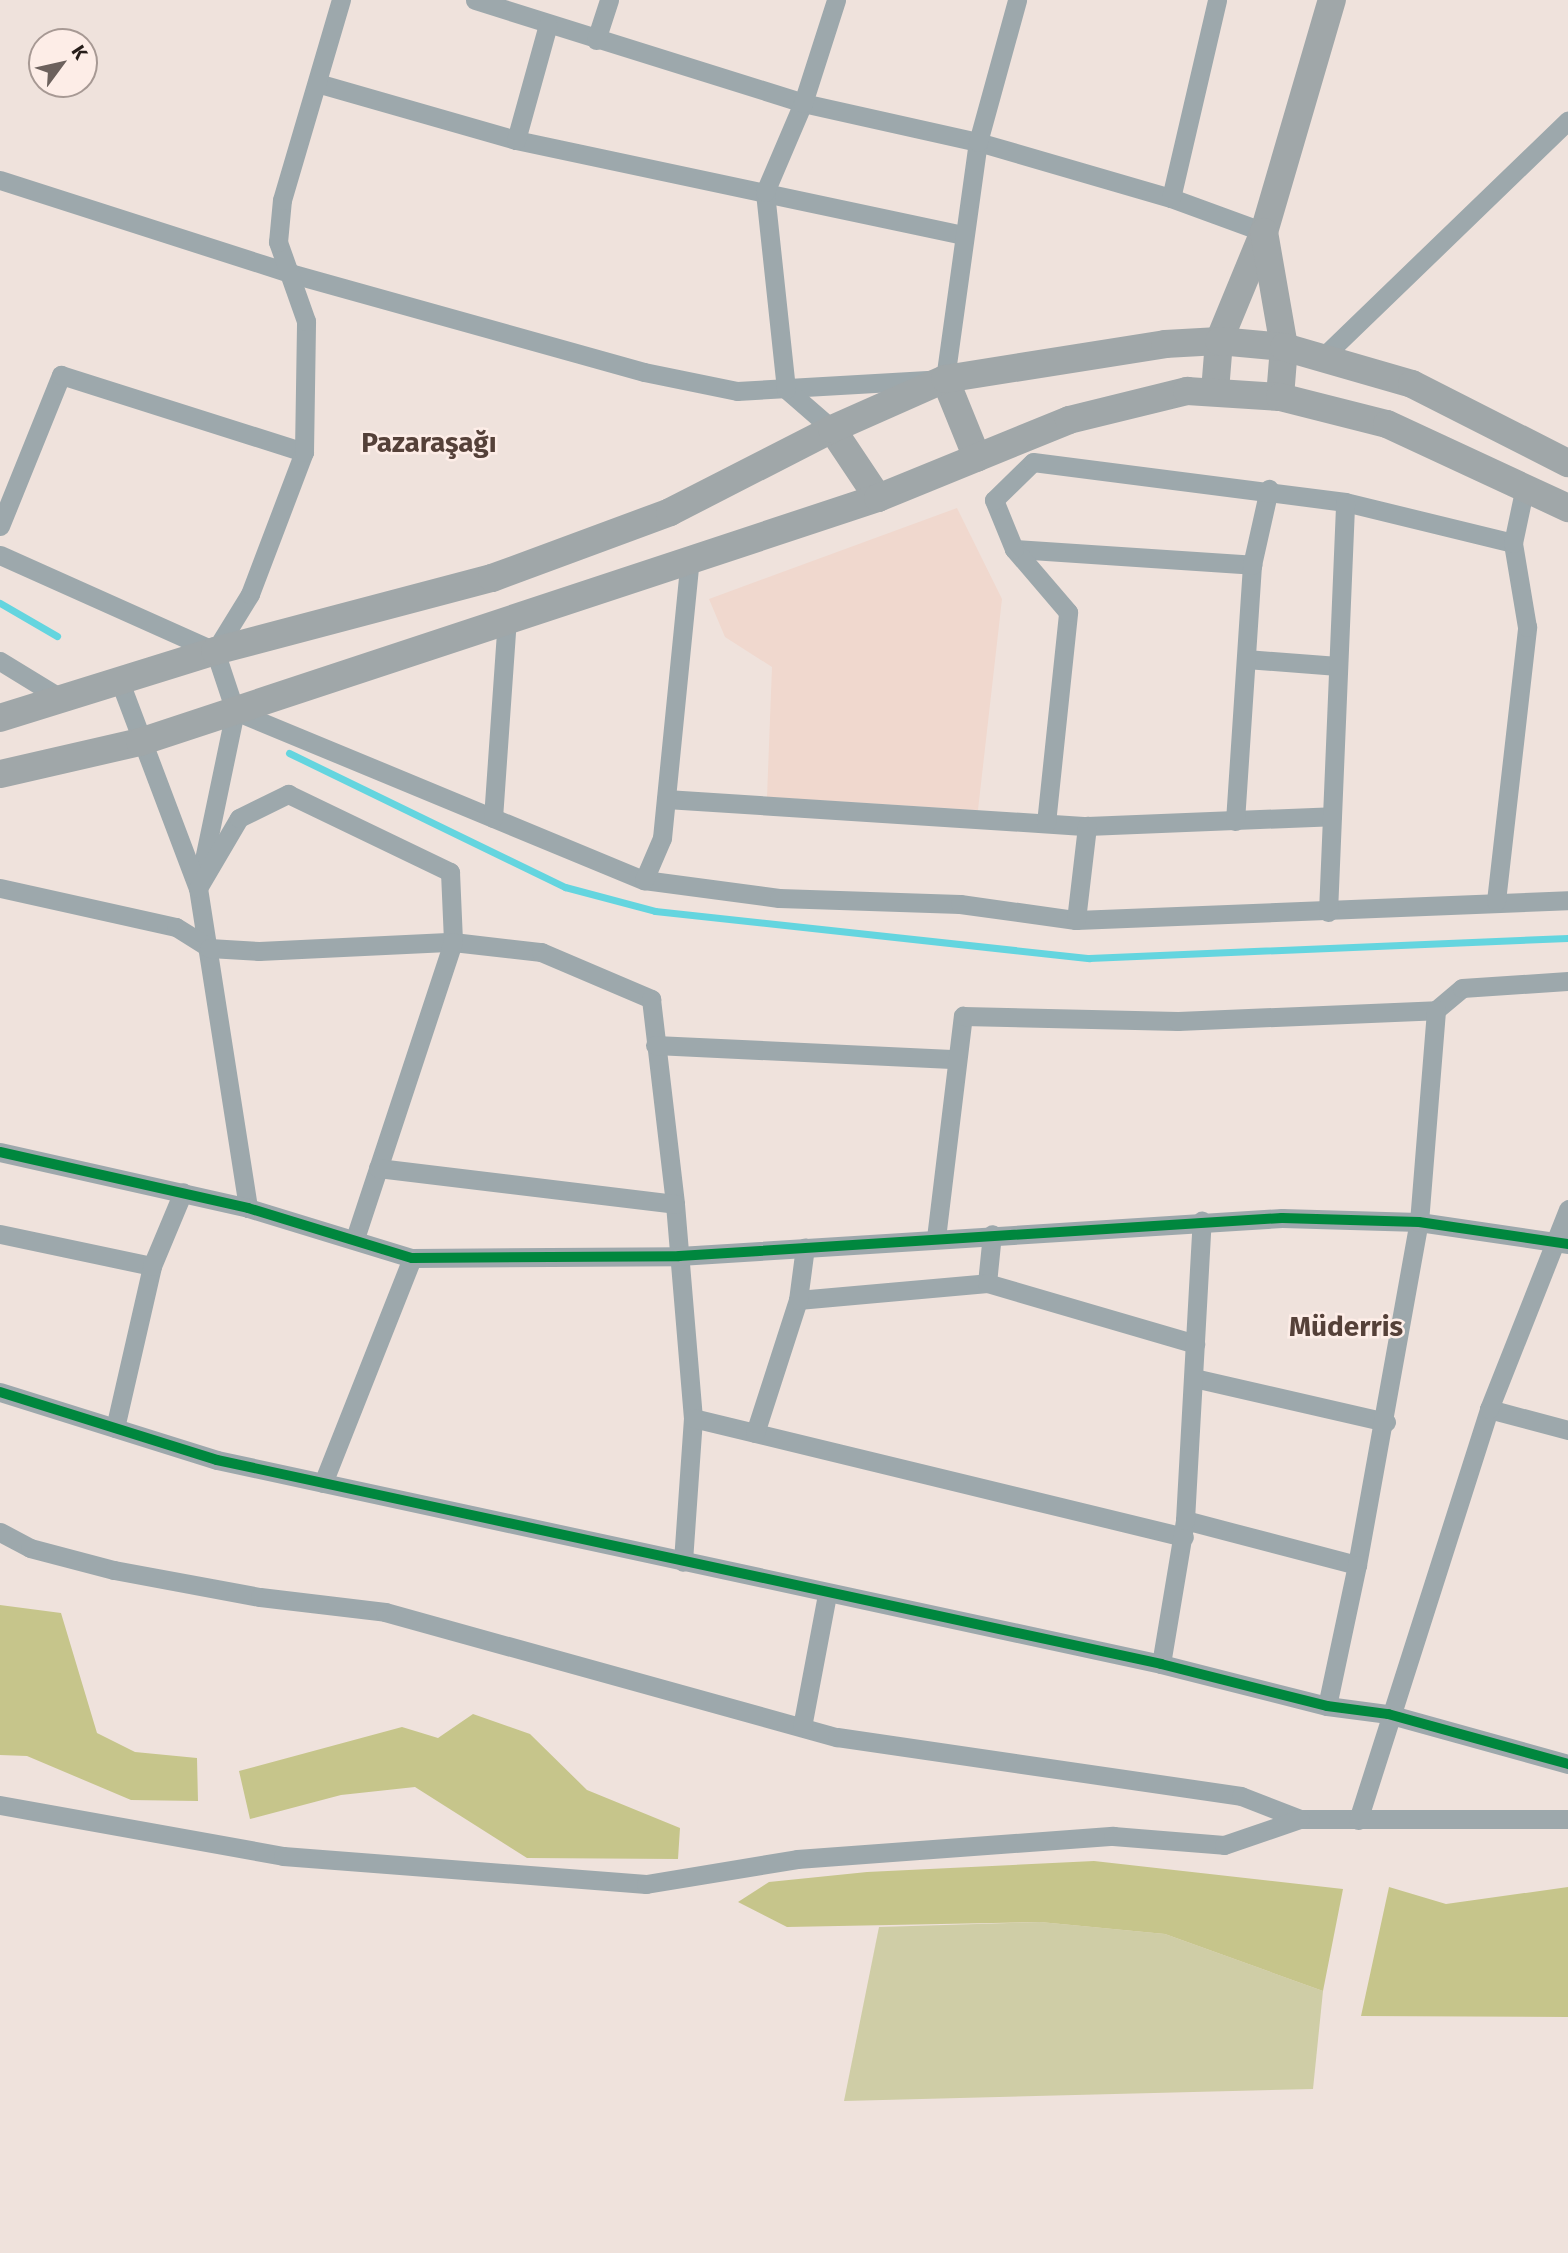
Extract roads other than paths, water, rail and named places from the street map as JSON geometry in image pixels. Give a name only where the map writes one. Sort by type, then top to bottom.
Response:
[{"type":"main road","points":[[1215,391],[1219,341],[1264,232],[1332,0]]},
{"type":"main road","points":[[1264,232],[1284,347],[1280,397]]},
{"type":"main road","points":[[0,718],[215,651],[492,579],[670,512],[832,429],[945,379],[1165,344],[1219,341],[1284,347],[1324,356],[1412,383],[1568,463]]},
{"type":"main road","points":[[945,379],[977,458]]},
{"type":"main road","points":[[0,774],[140,742],[690,557],[878,498],[1069,420],[1187,391],[1280,397],[1387,424],[1524,491],[1568,508]]},
{"type":"main road","points":[[832,429],[878,498]]},
{"type":"street","points":[[215,651],[250,594],[304,452],[306,321],[293,274],[278,242],[282,200],[341,0]]},
{"type":"street","points":[[475,0],[803,103],[978,142],[1171,198],[1264,232]]},
{"type":"street","points":[[596,40],[609,0]]},
{"type":"street","points":[[832,429],[786,389],[765,192],[803,103],[836,0]]},
{"type":"street","points":[[0,180],[293,274],[644,372],[737,391],[945,379],[978,142],[1017,0]]},
{"type":"street","points":[[1171,198],[1217,0]]},
{"type":"street","points":[[516,140],[548,25]]},
{"type":"street","points":[[317,83],[516,140],[963,235]]},
{"type":"street","points":[[1324,356],[1565,130]]},
{"type":"street","points":[[0,526],[61,375],[304,452]]},
{"type":"street","points":[[1046,823],[1068,612],[1014,550],[994,500],[1033,462],[1125,476],[1269,489],[1345,502],[1513,542]]},
{"type":"street","points":[[1235,821],[1252,565],[1269,489]]},
{"type":"street","points":[[1496,901],[1527,627],[1513,542],[1524,491]]},
{"type":"street","points":[[1328,912],[1345,502]]},
{"type":"street","points":[[1014,550],[1252,565]]},
{"type":"street","points":[[0,555],[215,651],[234,711],[198,888]]},
{"type":"street","points":[[644,880],[662,838],[690,557]]},
{"type":"street","points":[[493,818],[507,619]]},
{"type":"street","points":[[1246,659],[1338,666]]},
{"type":"street","points":[[0,661],[62,699]]},
{"type":"street","points":[[120,682],[140,742],[198,888],[248,1208]]},
{"type":"street","points":[[234,711],[644,880],[779,898],[960,904],[1076,919],[1328,912],[1496,901],[1568,900]]},
{"type":"street","points":[[198,888],[239,818],[288,794],[450,872],[453,942],[355,1238]]},
{"type":"street","points":[[666,799],[1087,826],[1332,816]]},
{"type":"street","points":[[1076,919],[1087,826]]},
{"type":"street","points":[[0,888],[176,927],[209,948],[259,951],[453,942],[541,952],[651,999],[675,1204],[693,1418],[683,1562]]},
{"type":"street","points":[[936,1238],[963,1017],[1178,1021],[1436,1010],[1462,988],[1568,981]]},
{"type":"street","points":[[1327,1706],[1386,1422],[1419,1222],[1436,1010]]},
{"type":"street","points":[[655,1045],[957,1059]]},
{"type":"street","points":[[0,1152],[248,1208],[355,1238],[412,1258],[679,1256],[1202,1220],[1419,1222],[1563,1244]]},
{"type":"street","points":[[378,1168],[675,1204]]},
{"type":"street","points":[[115,1428],[152,1266],[183,1192]]},
{"type":"street","points":[[1357,1820],[1388,1714],[1489,1409],[1563,1244],[1568,1209]]},
{"type":"street","points":[[1161,1664],[1184,1529],[1202,1220]]},
{"type":"street","points":[[0,1234],[152,1266]]},
{"type":"street","points":[[987,1283],[992,1234]]},
{"type":"street","points":[[755,1433],[798,1300],[805,1247]]},
{"type":"street","points":[[323,1483],[412,1258]]},
{"type":"street","points":[[798,1300],[987,1283],[1195,1344]]},
{"type":"street","points":[[1194,1378],[1386,1422]]},
{"type":"street","points":[[0,1392],[217,1460],[827,1595],[1161,1664],[1327,1706],[1388,1714],[1568,1764]]},
{"type":"street","points":[[1489,1409],[1568,1430]]},
{"type":"street","points":[[693,1418],[1184,1529],[1357,1564]]},
{"type":"street","points":[[0,1532],[30,1548],[114,1570],[260,1598],[385,1612],[836,1737],[1241,1796],[1300,1819]]},
{"type":"street","points":[[802,1727],[827,1595]]},
{"type":"street","points":[[0,1805],[283,1856],[646,1884],[797,1859],[1100,1836],[1224,1844],[1300,1819],[1568,1819]]},
{"type":"waterway","points":[[0,603],[57,636]]},
{"type":"waterway","points":[[289,753],[565,887],[655,911],[1089,958],[1568,938]]},
{"type":"district","name":"Pazaraşağı","points":[[429,443]]},
{"type":"district","name":"Müderris","points":[[1346,1327]]}]
